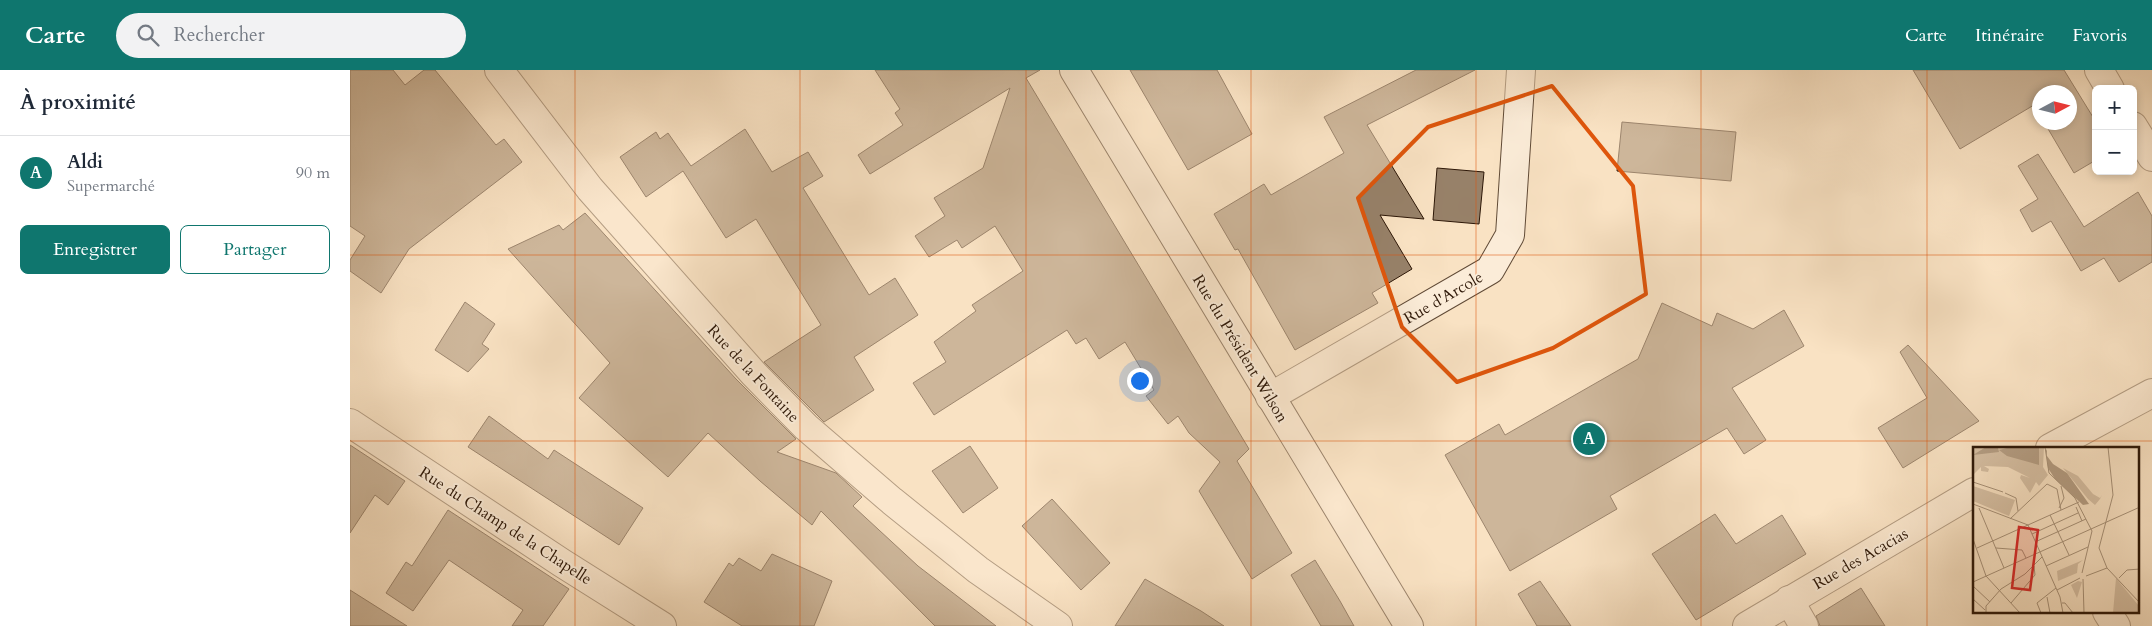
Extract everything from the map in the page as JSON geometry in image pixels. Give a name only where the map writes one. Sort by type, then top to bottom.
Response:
[{"type":"street","name":"Rue de la Fontaine","points":[[499,70],[590,189],[754,374],[806,427],[892,501],[978,570],[1058,626]]},
{"type":"street","name":"Rue du Président Wilson","points":[[1074,70],[1409,626]]},
{"type":"street","name":"Rue d'Arcole","points":[[1270,396],[1490,270],[1510,235],[1521,70]]},
{"type":"street","points":[[2099,70],[2108,85]]},
{"type":"street","points":[[2135,130],[2152,157]]},
{"type":"street","points":[[2052,447],[2152,393]]},
{"type":"street","name":"Rue du Champ de la Chapelle","points":[[350,423],[562,563],[662,626]]},
{"type":"street","name":"Rue des Acacias","points":[[1747,626],[1973,493]]},
{"type":"street","points":[[1789,600],[1804,626]]},
{"type":"street","points":[[2108,614],[2116,626]]},
{"type":"highlighted area","points":[[1552,86],[1633,186],[1646,294],[1553,348],[1457,382],[1402,327],[1358,198],[1428,127]]},
{"type":"building","points":[[350,70],[393,70],[405,85],[424,70],[435,70],[496,145],[504,139],[522,162],[409,249],[381,293],[350,271],[350,260],[365,236],[350,226]]},
{"type":"building","points":[[875,70],[1040,70],[1026,78],[1249,449],[1237,461],[1292,553],[1252,579],[1199,491],[1220,462],[1189,433],[1178,416],[1168,424],[1146,396],[1154,390],[1125,342],[1099,359],[1086,338],[1076,344],[1067,330],[934,415],[913,383],[946,362],[934,342],[976,311],[972,305],[1023,271],[995,226],[962,248],[957,240],[929,257],[915,236],[945,216],[934,198],[983,168],[1010,88],[870,174],[858,155],[903,125],[895,113],[900,109]]},
{"type":"building","points":[[1130,70],[1217,70],[1252,134],[1188,170]]},
{"type":"building","points":[[1416,70],[1475,70],[1367,125],[1424,219],[1380,215],[1412,269],[1372,293],[1378,303],[1295,350],[1238,249],[1235,250],[1214,214],[1264,184],[1271,195],[1344,153],[1324,117]]},
{"type":"building","points":[[1913,70],[2064,70],[2073,85],[2032,85],[2032,106],[1960,149]]},
{"type":"building","points":[[2077,91],[2092,116],[2092,162],[2074,173],[2049,130],[2077,130]]},
{"type":"building","points":[[1622,122],[1736,132],[1731,181],[1617,171]]},
{"type":"building","points":[[745,129],[772,172],[808,152],[823,176],[803,188],[869,295],[895,278],[918,315],[854,357],[874,390],[824,422],[764,362],[821,325],[756,219],[726,238],[683,171],[646,197],[620,157],[656,132],[660,139],[668,133],[691,166]]},
{"type":"building","points":[[2038,154],[2084,227],[2138,192],[2152,216],[2152,262],[2119,282],[2104,258],[2081,271],[2051,221],[2032,232],[2020,210],[2038,199],[2018,166]]},
{"type":"building","points":[[1437,168],[1484,172],[1479,224],[1433,220]]},
{"type":"building","points":[[585,213],[736,379],[796,439],[777,452],[836,473],[862,497],[853,506],[918,566],[996,626],[935,626],[821,511],[812,525],[708,433],[668,477],[579,398],[610,363],[508,249],[559,225],[563,230]]},
{"type":"building","points":[[465,302],[495,324],[482,344],[489,349],[468,372],[435,350]]},
{"type":"building","points":[[1662,303],[1712,326],[1717,313],[1753,329],[1784,310],[1804,346],[1732,388],[1766,440],[1744,454],[1727,428],[1610,496],[1617,509],[1510,571],[1445,455],[1499,424],[1505,435],[1638,359]]},
{"type":"building","points":[[1908,345],[1979,421],[1903,468],[1878,428],[1927,398],[1900,352]]},
{"type":"building","points":[[489,416],[548,459],[554,450],[643,508],[619,545],[468,447]]},
{"type":"building","points":[[350,445],[405,481],[388,505],[375,495],[350,533]]},
{"type":"building","points":[[970,446],[998,488],[963,513],[932,471]]},
{"type":"building","points":[[1052,499],[1110,563],[1081,590],[1022,526]]},
{"type":"building","points":[[448,510],[569,589],[543,626],[512,626],[523,610],[449,560],[413,611],[386,593],[406,562],[412,566]]},
{"type":"building","points":[[1715,514],[1736,544],[1782,515],[1806,554],[1696,620],[1652,554]]},
{"type":"building","points":[[772,554],[832,581],[814,626],[742,626],[704,602],[729,563],[733,566],[739,558],[761,571]]},
{"type":"building","points":[[1315,560],[1354,626],[1321,626],[1291,575]]},
{"type":"building","points":[[1145,579],[1201,611],[1224,626],[1115,626]]},
{"type":"building","points":[[1540,581],[1571,626],[1537,626],[1518,594]]},
{"type":"building","points":[[1861,588],[1885,626],[1820,626],[1816,616]]},
{"type":"building","points":[[350,590],[407,626],[350,626]]},
{"type":"place","name":"Aldi","points":[[1589,439]]}]
